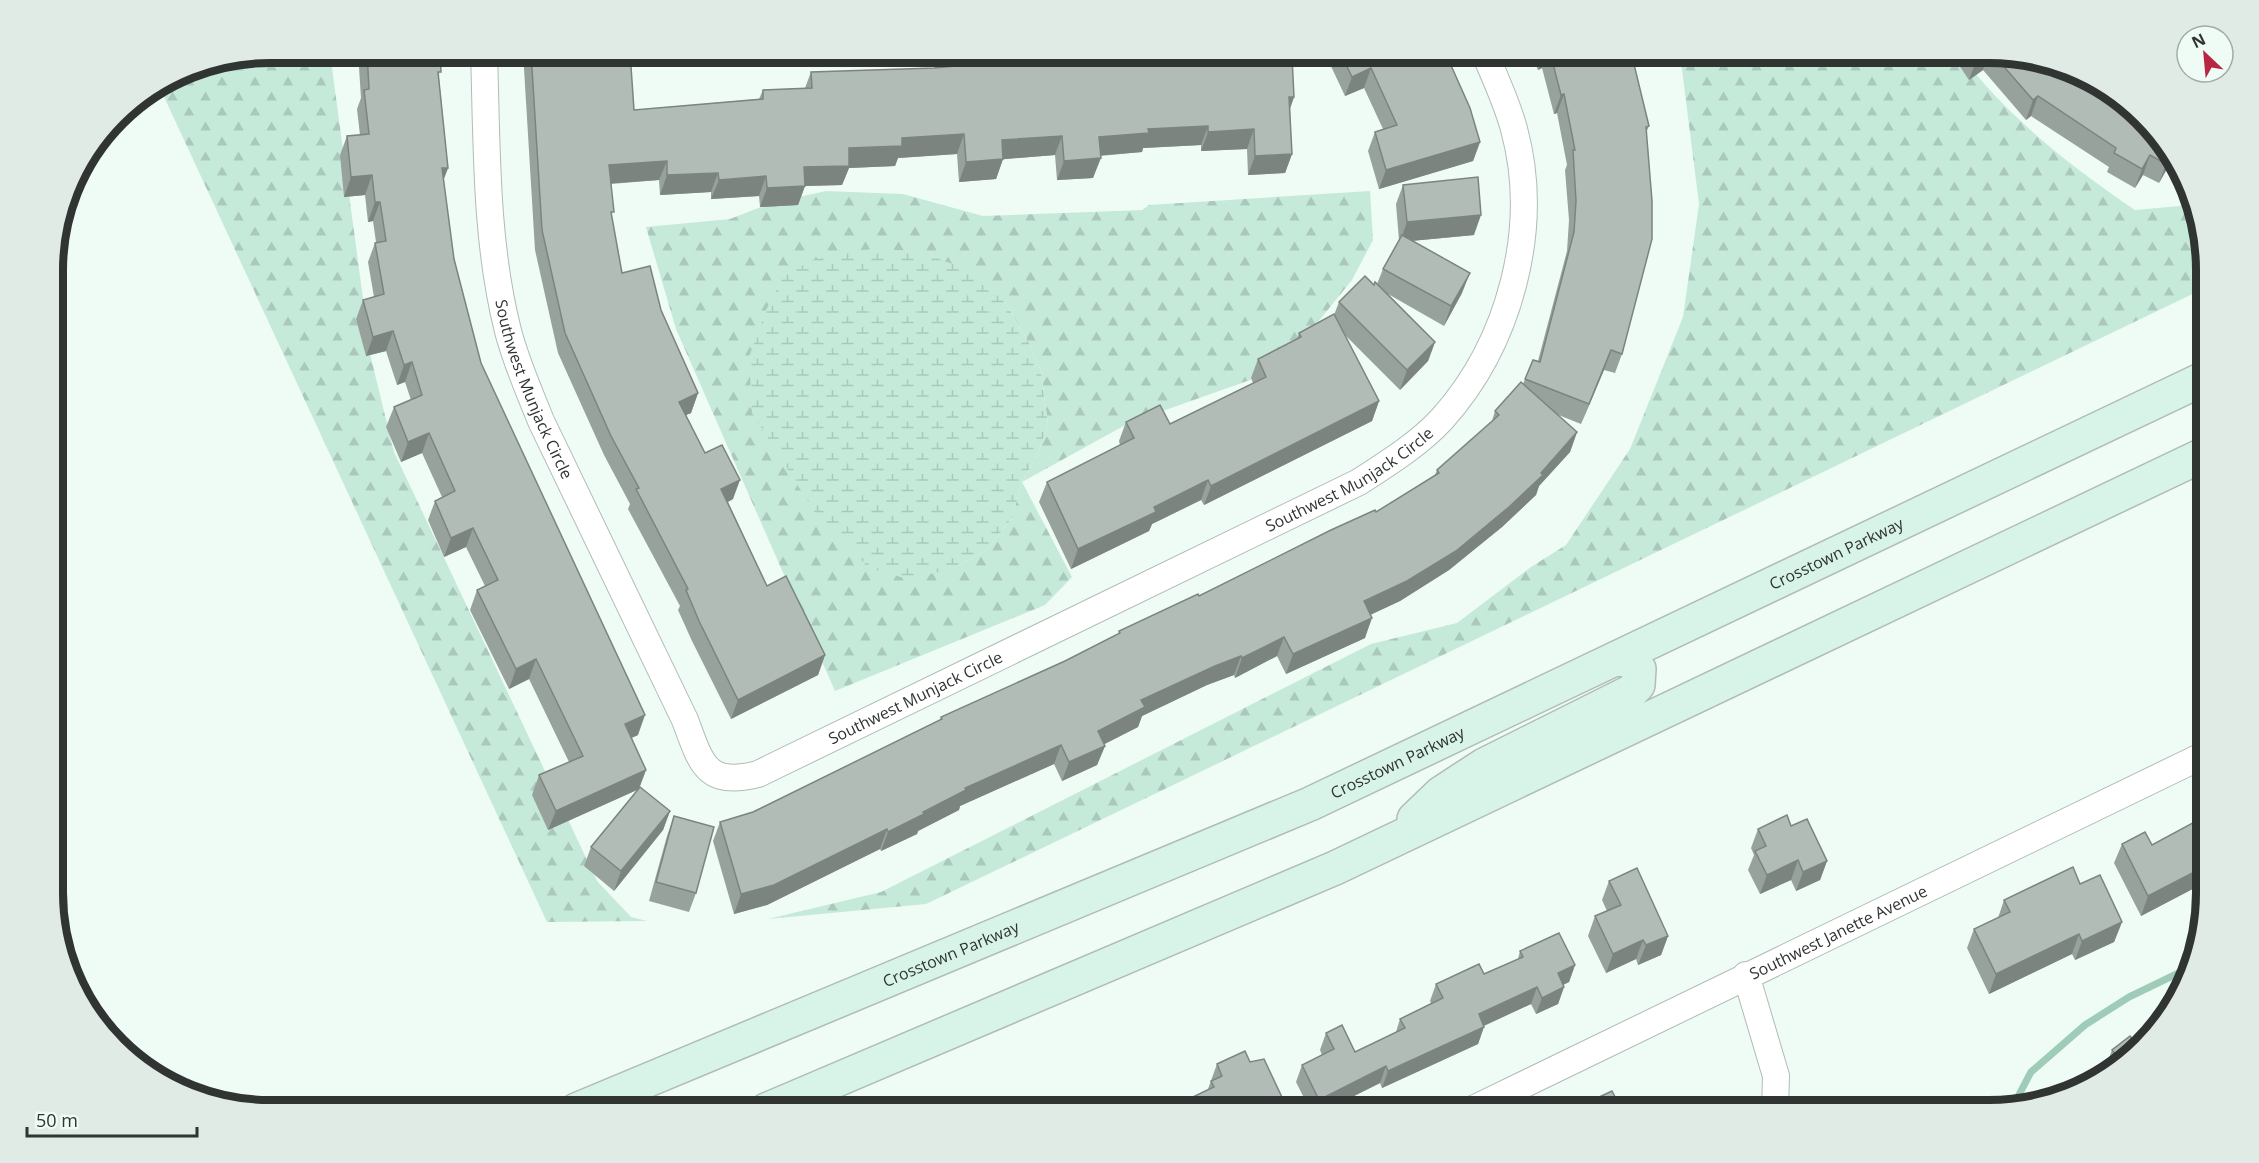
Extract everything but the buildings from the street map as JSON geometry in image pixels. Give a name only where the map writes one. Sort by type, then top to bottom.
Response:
[{"type":"main road","name":"Crosstown Parkway","points":[[600,1100],[1310,804],[2196,382]]},
{"type":"main road","points":[[790,1100],[1335,868],[2196,458]]},
{"type":"main road","points":[[1389,843],[1441,793],[1484,765],[1632,691],[1638,685],[1639,669],[1632,661],[1616,658]]},
{"type":"street","name":"Southwest Munjack Circle","points":[[484,63],[489,197],[495,267],[508,330],[522,375],[546,432],[685,720],[703,765],[720,776],[743,778],[758,774],[1359,482],[1396,458],[1441,420],[1476,374],[1501,324],[1516,270],[1523,222],[1523,178],[1514,129],[1488,63]]},
{"type":"street","name":"Southwest Janette Avenue","points":[[1491,1100],[2196,759]]},
{"type":"street","points":[[1746,975],[1776,1076],[1775,1100]]},
{"type":"green space","points":[[331,63],[371,358],[394,452],[597,881],[631,917],[647,921],[547,922],[163,94],[179,84],[217,70],[243,65]]},
{"type":"green space","points":[[1681,63],[1967,63],[1998,98],[2040,139],[2135,210],[2185,206],[2194,243],[2196,292],[926,904],[768,919],[881,892],[1371,644],[1457,623],[1531,567],[1566,545],[1630,449],[1683,317],[1699,204]]},
{"type":"green space","points":[[826,191],[903,194],[983,216],[1142,210],[1149,205],[1370,191],[1373,240],[1352,280],[1305,338],[1250,380],[1129,423],[1022,482],[1072,577],[1045,605],[835,691],[676,329],[646,227],[730,219],[771,203]],"holes":[[[1004,300],[1030,345],[1041,371],[1048,425],[1037,456],[1022,482],[1012,518],[987,550],[958,566]]]},
{"type":"green space","points":[[866,249],[916,251],[964,268],[1004,300],[1030,345],[1041,371],[1048,425],[1037,456],[1022,482],[1012,518],[987,550],[958,566],[911,580],[869,568],[819,519],[752,413],[749,357],[766,310],[783,277],[812,260]]},
{"type":"waterway","points":[[2017,1098],[2031,1072],[2085,1025],[2129,997],[2180,973]]}]
